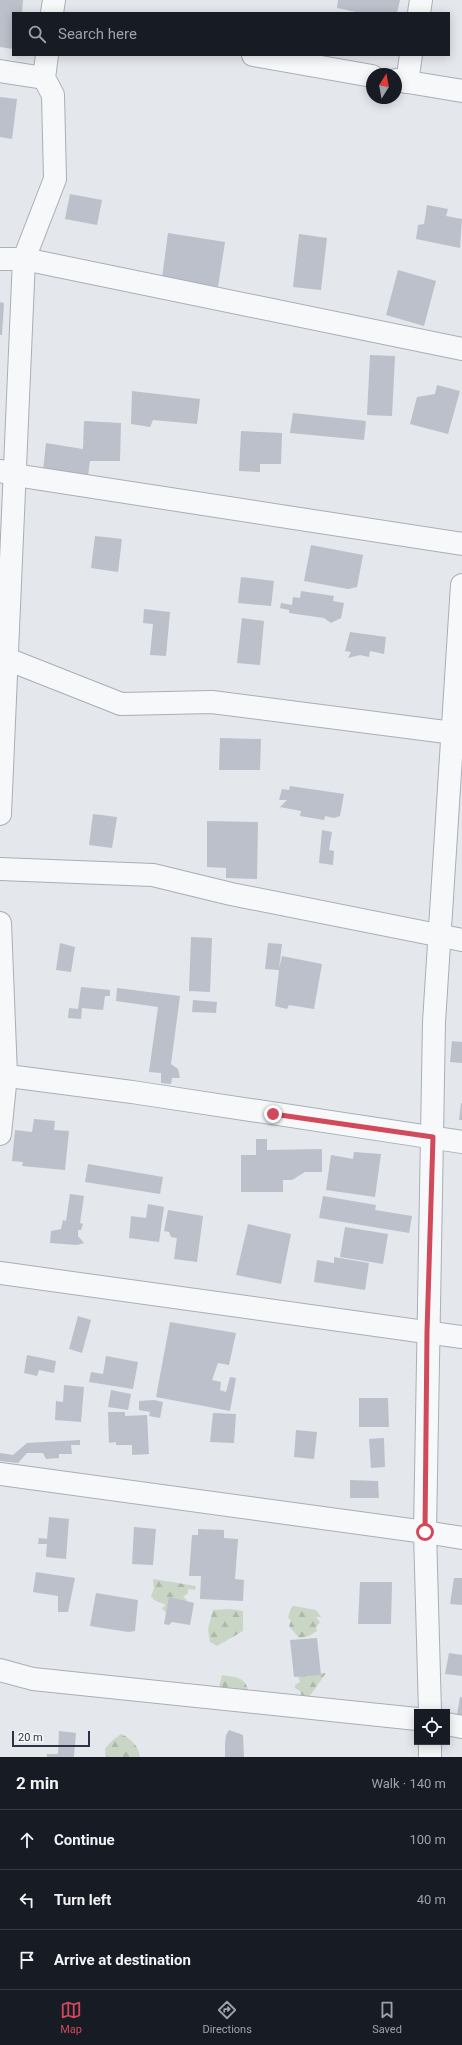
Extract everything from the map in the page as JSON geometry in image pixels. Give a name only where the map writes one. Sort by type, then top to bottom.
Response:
[{"type":"street","points":[[52,12],[54,0]]},
{"type":"street","points":[[419,12],[421,0]]},
{"type":"street","points":[[0,814],[8,472],[24,259],[55,179],[53,95],[44,78],[47,56]]},
{"type":"street","points":[[259,56],[366,75]]},
{"type":"street","points":[[402,78],[411,56]]},
{"type":"street","points":[[0,71],[44,78]]},
{"type":"street","points":[[402,81],[462,91]]},
{"type":"street","points":[[0,259],[24,259],[462,349]]},
{"type":"street","points":[[8,472],[462,544]]},
{"type":"street","points":[[430,1709],[425,1532],[427,1332],[433,1137],[434,1022],[438,935],[457,733],[462,585]]},
{"type":"street","points":[[4,667],[121,704],[212,702],[457,733]]},
{"type":"street","points":[[0,869],[153,875],[231,894],[462,940]]},
{"type":"street","points":[[0,923],[3,1075],[0,1134]]},
{"type":"street","points":[[3,1075],[462,1142]]},
{"type":"street","points":[[0,1273],[462,1337]]},
{"type":"street","points":[[0,1474],[462,1538]]},
{"type":"street","points":[[0,1670],[33,1679],[414,1719]]},
{"type":"street","points":[[450,1725],[462,1727]]},
{"type":"street","points":[[430,1745],[430,1757]]},
{"type":"green space","points":[[153,1579],[196,1586],[195,1590],[188,1589],[188,1593],[183,1597],[187,1600],[183,1605],[167,1608],[166,1613],[162,1608],[166,1605],[154,1600],[151,1596],[154,1589]]},
{"type":"green space","points":[[294,1606],[316,1610],[321,1617],[316,1617],[320,1622],[316,1627],[317,1631],[309,1636],[299,1638],[289,1626],[291,1621],[288,1617],[291,1608]]},
{"type":"green space","points":[[230,1609],[243,1611],[243,1631],[217,1646],[210,1642],[208,1629],[213,1610]]},
{"type":"green space","points":[[326,1673],[309,1697],[302,1697],[300,1691],[295,1688],[295,1685],[300,1682],[298,1677]]},
{"type":"green space","points":[[222,1675],[243,1681],[248,1688],[249,1694],[217,1696]]},
{"type":"green space","points":[[121,1734],[134,1743],[140,1757],[106,1757],[105,1749]]},
{"type":"building","points":[[0,0],[23,0],[22,12],[12,12],[12,49],[0,47]]},
{"type":"building","points":[[338,0],[400,0],[397,12],[356,12],[337,8]]},
{"type":"building","points":[[0,97],[17,99],[12,139],[0,137]]},
{"type":"building","points":[[70,194],[102,200],[97,225],[65,219]]},
{"type":"building","points":[[427,205],[448,209],[446,216],[462,219],[460,248],[416,239],[418,225],[424,224]]},
{"type":"building","points":[[168,233],[225,242],[218,287],[162,278]]},
{"type":"building","points":[[299,234],[327,238],[321,290],[293,287]]},
{"type":"building","points":[[398,270],[436,281],[424,326],[386,315]]},
{"type":"building","points":[[0,302],[4,303],[2,335],[0,335]]},
{"type":"building","points":[[370,355],[395,356],[392,416],[367,415]]},
{"type":"building","points":[[437,385],[460,391],[448,434],[410,424],[417,397],[435,394]]},
{"type":"building","points":[[132,391],[200,399],[197,424],[153,420],[150,427],[131,424]]},
{"type":"building","points":[[293,413],[366,421],[364,440],[290,433]]},
{"type":"building","points":[[84,421],[121,423],[120,461],[90,461],[88,476],[43,471],[46,443],[83,449]]},
{"type":"building","points":[[241,431],[282,433],[281,464],[260,464],[260,472],[239,471]]},
{"type":"building","points":[[95,536],[122,539],[118,572],[91,568]]},
{"type":"building","points":[[311,545],[363,555],[357,587],[348,589],[304,581]]},
{"type":"building","points":[[241,577],[274,581],[271,606],[238,603]]},
{"type":"building","points":[[301,591],[334,596],[333,601],[344,603],[341,618],[331,623],[324,618],[289,613],[289,610],[280,608],[281,603],[292,605],[293,597],[300,598]]},
{"type":"building","points":[[144,609],[170,612],[166,656],[150,655],[153,624],[143,623]]},
{"type":"building","points":[[242,618],[264,621],[260,665],[237,663]]},
{"type":"building","points":[[350,632],[386,637],[384,654],[370,651],[369,657],[360,655],[348,658],[351,652],[345,651]]},
{"type":"building","points":[[220,738],[261,739],[260,770],[219,770]]},
{"type":"building","points":[[290,786],[344,794],[340,816],[334,818],[325,816],[324,820],[300,816],[301,811],[280,807],[287,800],[279,800],[282,789],[289,790]]},
{"type":"building","points":[[93,814],[117,817],[112,848],[89,845]]},
{"type":"building","points":[[207,821],[258,822],[257,879],[226,878],[226,868],[207,867]]},
{"type":"building","points":[[322,830],[332,832],[329,850],[334,851],[333,865],[319,863]]},
{"type":"building","points":[[191,937],[212,938],[210,992],[189,991]]},
{"type":"building","points":[[60,943],[75,947],[71,972],[56,970]]},
{"type":"building","points":[[268,943],[282,944],[279,968],[282,956],[322,964],[314,1009],[289,1005],[287,1009],[275,1006],[279,970],[265,969]]},
{"type":"building","points":[[81,987],[110,990],[110,996],[105,996],[103,1010],[82,1008],[81,1019],[68,1018],[69,1008],[78,1009]]},
{"type":"building","points":[[117,988],[180,996],[171,1064],[178,1069],[180,1078],[172,1078],[171,1084],[161,1083],[161,1073],[149,1072],[158,1007],[116,1001]]},
{"type":"building","points":[[193,1000],[217,1002],[216,1013],[192,1012]]},
{"type":"building","points":[[452,1041],[462,1042],[462,1063],[450,1062]]},
{"type":"building","points":[[461,1103],[462,1120],[459,1120]]},
{"type":"building","points":[[34,1119],[55,1121],[54,1130],[69,1131],[65,1170],[22,1166],[23,1162],[12,1161],[15,1130],[32,1132]]},
{"type":"building","points":[[256,1139],[267,1139],[267,1150],[322,1149],[322,1172],[305,1172],[292,1180],[283,1180],[283,1192],[241,1192],[241,1155],[256,1155]]},
{"type":"building","points":[[354,1152],[381,1154],[375,1197],[326,1190],[331,1155],[353,1159]]},
{"type":"building","points":[[88,1164],[163,1177],[160,1194],[85,1182]]},
{"type":"building","points":[[70,1194],[84,1196],[80,1223],[83,1224],[81,1230],[78,1230],[78,1236],[84,1243],[77,1245],[50,1243],[51,1231],[61,1229],[63,1220],[66,1221]]},
{"type":"building","points":[[323,1196],[376,1205],[375,1210],[412,1216],[409,1233],[319,1218]]},
{"type":"building","points":[[148,1204],[164,1207],[159,1242],[129,1238],[131,1216],[146,1218]]},
{"type":"building","points":[[168,1210],[203,1216],[197,1262],[174,1259],[177,1238],[171,1237],[169,1232],[164,1231]]},
{"type":"building","points":[[248,1224],[291,1234],[281,1284],[236,1275]]},
{"type":"building","points":[[345,1227],[388,1234],[383,1264],[340,1257]]},
{"type":"building","points":[[334,1257],[369,1263],[365,1290],[314,1282],[317,1260],[334,1263]]},
{"type":"building","points":[[78,1316],[91,1320],[82,1353],[69,1349]]},
{"type":"building","points":[[170,1322],[236,1333],[229,1365],[218,1363],[212,1380],[221,1382],[220,1390],[226,1392],[230,1377],[236,1378],[230,1411],[156,1397]]},
{"type":"building","points":[[27,1355],[56,1361],[54,1373],[39,1370],[37,1376],[24,1373]]},
{"type":"building","points":[[106,1356],[138,1362],[133,1389],[89,1382],[91,1372],[103,1374]]},
{"type":"building","points":[[64,1385],[84,1387],[81,1422],[55,1420],[56,1401],[63,1402]]},
{"type":"building","points":[[111,1390],[131,1394],[128,1410],[108,1407]]},
{"type":"building","points":[[359,1398],[388,1398],[389,1427],[359,1427]]},
{"type":"building","points":[[154,1400],[163,1402],[160,1418],[149,1416],[150,1412],[139,1410],[139,1401]]},
{"type":"building","points":[[108,1412],[125,1412],[125,1416],[147,1415],[149,1454],[132,1455],[132,1445],[116,1445],[116,1442],[109,1443]]},
{"type":"building","points":[[213,1413],[236,1414],[234,1443],[210,1442]]},
{"type":"building","points":[[296,1430],[317,1432],[314,1459],[294,1457]]},
{"type":"building","points":[[384,1438],[385,1467],[371,1468],[369,1439]]},
{"type":"building","points":[[80,1440],[80,1445],[71,1445],[72,1454],[59,1454],[59,1458],[46,1459],[43,1453],[27,1453],[18,1463],[0,1461],[0,1453],[13,1455],[27,1443]]},
{"type":"building","points":[[350,1480],[378,1481],[379,1498],[350,1498]]},
{"type":"building","points":[[49,1517],[69,1519],[66,1559],[46,1557],[47,1544],[38,1544],[39,1538],[47,1539]]},
{"type":"building","points":[[134,1527],[156,1529],[153,1565],[132,1564]]},
{"type":"building","points":[[198,1529],[224,1530],[224,1538],[238,1539],[235,1579],[244,1580],[243,1601],[200,1599],[201,1576],[189,1576],[192,1535],[198,1535]]},
{"type":"building","points":[[36,1572],[75,1578],[68,1612],[58,1612],[58,1596],[33,1592]]},
{"type":"building","points":[[454,1578],[462,1578],[462,1605],[450,1604]]},
{"type":"building","points":[[360,1582],[392,1582],[391,1624],[358,1624]]},
{"type":"building","points":[[96,1593],[138,1600],[135,1631],[128,1632],[90,1626]]},
{"type":"building","points":[[169,1597],[194,1603],[190,1625],[172,1622],[169,1625],[164,1624]]},
{"type":"building","points":[[317,1638],[321,1675],[294,1677],[290,1640]]},
{"type":"building","points":[[449,1653],[462,1655],[462,1676],[445,1674]]},
{"type":"building","points":[[460,1697],[462,1697],[462,1721],[456,1720]]},
{"type":"building","points":[[229,1730],[243,1735],[244,1757],[225,1757],[226,1735]]},
{"type":"building","points":[[59,1731],[76,1733],[74,1757],[47,1757],[47,1754],[58,1754]]},
{"type":"route","points":[[273,1114],[433,1137],[427,1332],[425,1532]]}]
